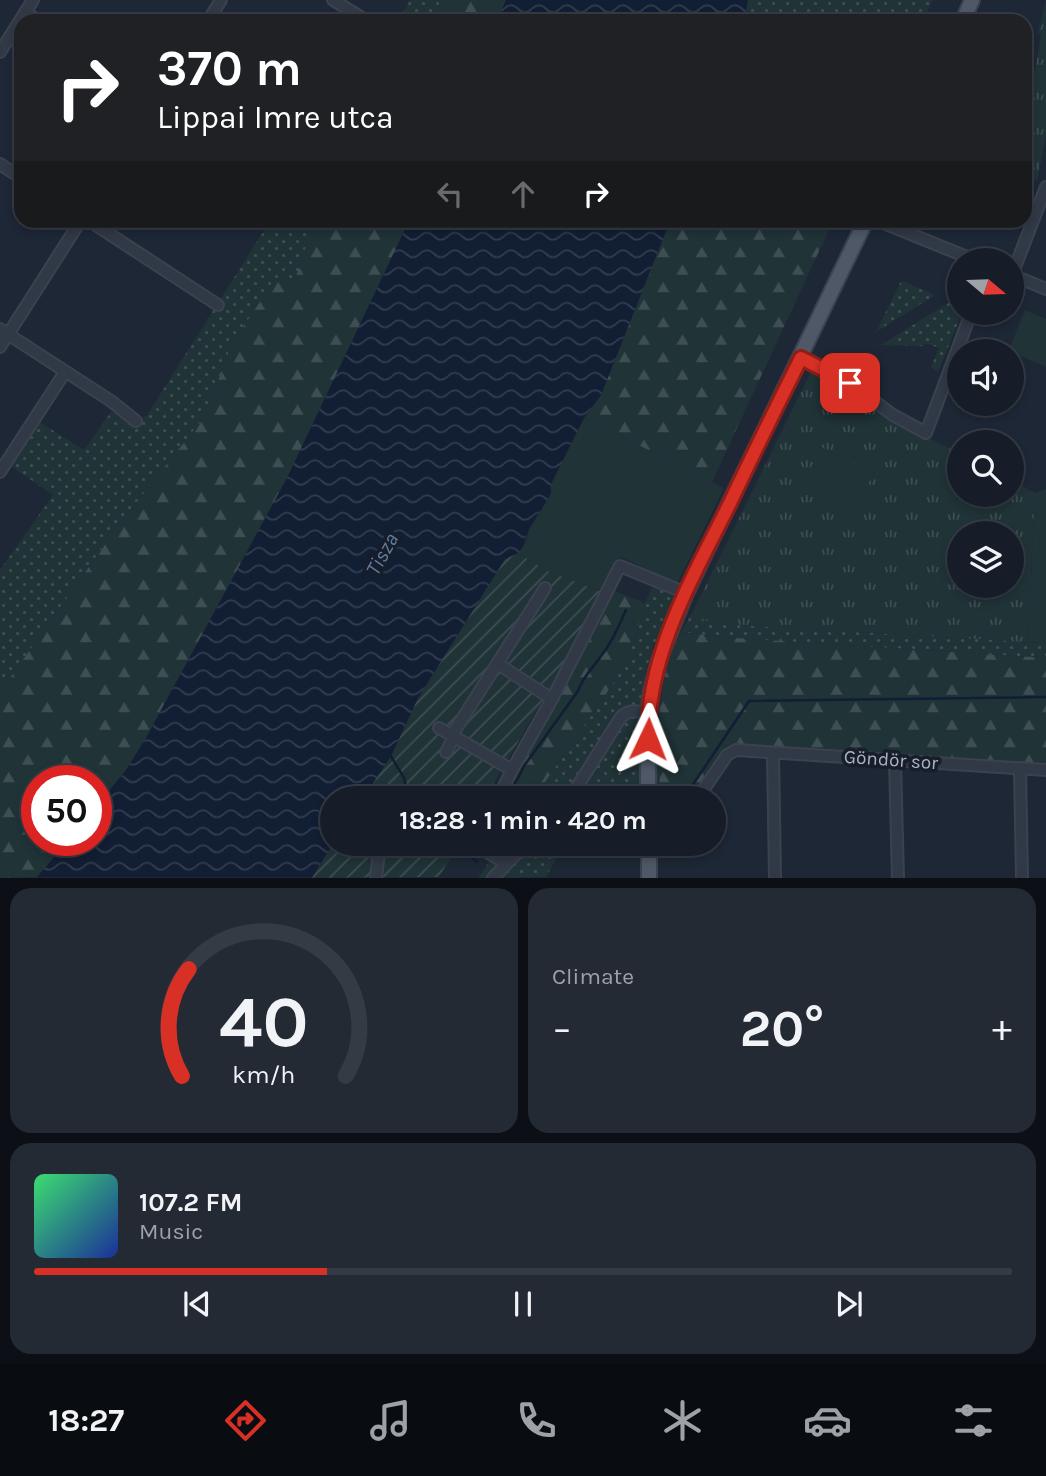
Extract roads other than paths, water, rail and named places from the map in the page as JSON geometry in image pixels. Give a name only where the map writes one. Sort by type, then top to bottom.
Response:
[{"type":"main road","points":[[648,786],[648,713],[659,660],[686,593],[862,228]]},
{"type":"main road","points":[[649,856],[649,877]]},
{"type":"street","points":[[28,14],[25,12],[33,0]]},
{"type":"street","points":[[332,0],[355,14]]},
{"type":"street","points":[[0,52],[14,30]]},
{"type":"street","points":[[1032,223],[1046,187]]},
{"type":"street","points":[[0,347],[4,332],[76,228]]},
{"type":"street","points":[[100,228],[218,305]]},
{"type":"street","points":[[896,228],[947,249]]},
{"type":"street","points":[[1022,248],[1030,228]]},
{"type":"street","points":[[1024,280],[1046,289]]},
{"type":"street","points":[[801,358],[850,383],[893,415],[926,433],[966,326]]},
{"type":"street","points":[[4,332],[111,401],[136,421]]},
{"type":"street","points":[[0,471],[65,372]]},
{"type":"street","points":[[504,786],[620,566],[686,593]]},
{"type":"street","points":[[446,752],[452,735],[545,588]]},
{"type":"street","points":[[498,664],[552,699]]},
{"type":"street","points":[[578,786],[621,717],[632,710],[648,713]]},
{"type":"street","points":[[439,728],[512,770]]},
{"type":"street","name":"Göndör sor","points":[[706,786],[727,755],[736,750],[1046,770]]},
{"type":"street","points":[[773,753],[775,877]]},
{"type":"street","points":[[895,761],[898,877]]},
{"type":"street","points":[[1020,768],[1022,877]]},
{"type":"street","points":[[376,877],[379,856]]},
{"type":"street","points":[[494,856],[505,863]]},
{"type":"street","points":[[493,877],[513,856]]},
{"type":"water","points":[[506,0],[748,0],[745,14],[500,14]]},
{"type":"water","name":"Tisza","points":[[406,228],[667,228],[601,395],[584,418],[550,486],[549,497],[529,529],[522,548],[505,559],[418,698],[391,756],[371,786],[320,786],[320,856],[325,856],[312,877],[37,877],[55,856],[112,856],[112,787],[147,736],[287,478]]},
{"type":"waterway","points":[[512,786],[607,648],[626,610]]},
{"type":"waterway","points":[[692,786],[749,701],[1046,697]]},
{"type":"waterway","points":[[389,753],[406,786]]},
{"type":"waterway","points":[[470,856],[477,862]]}]
